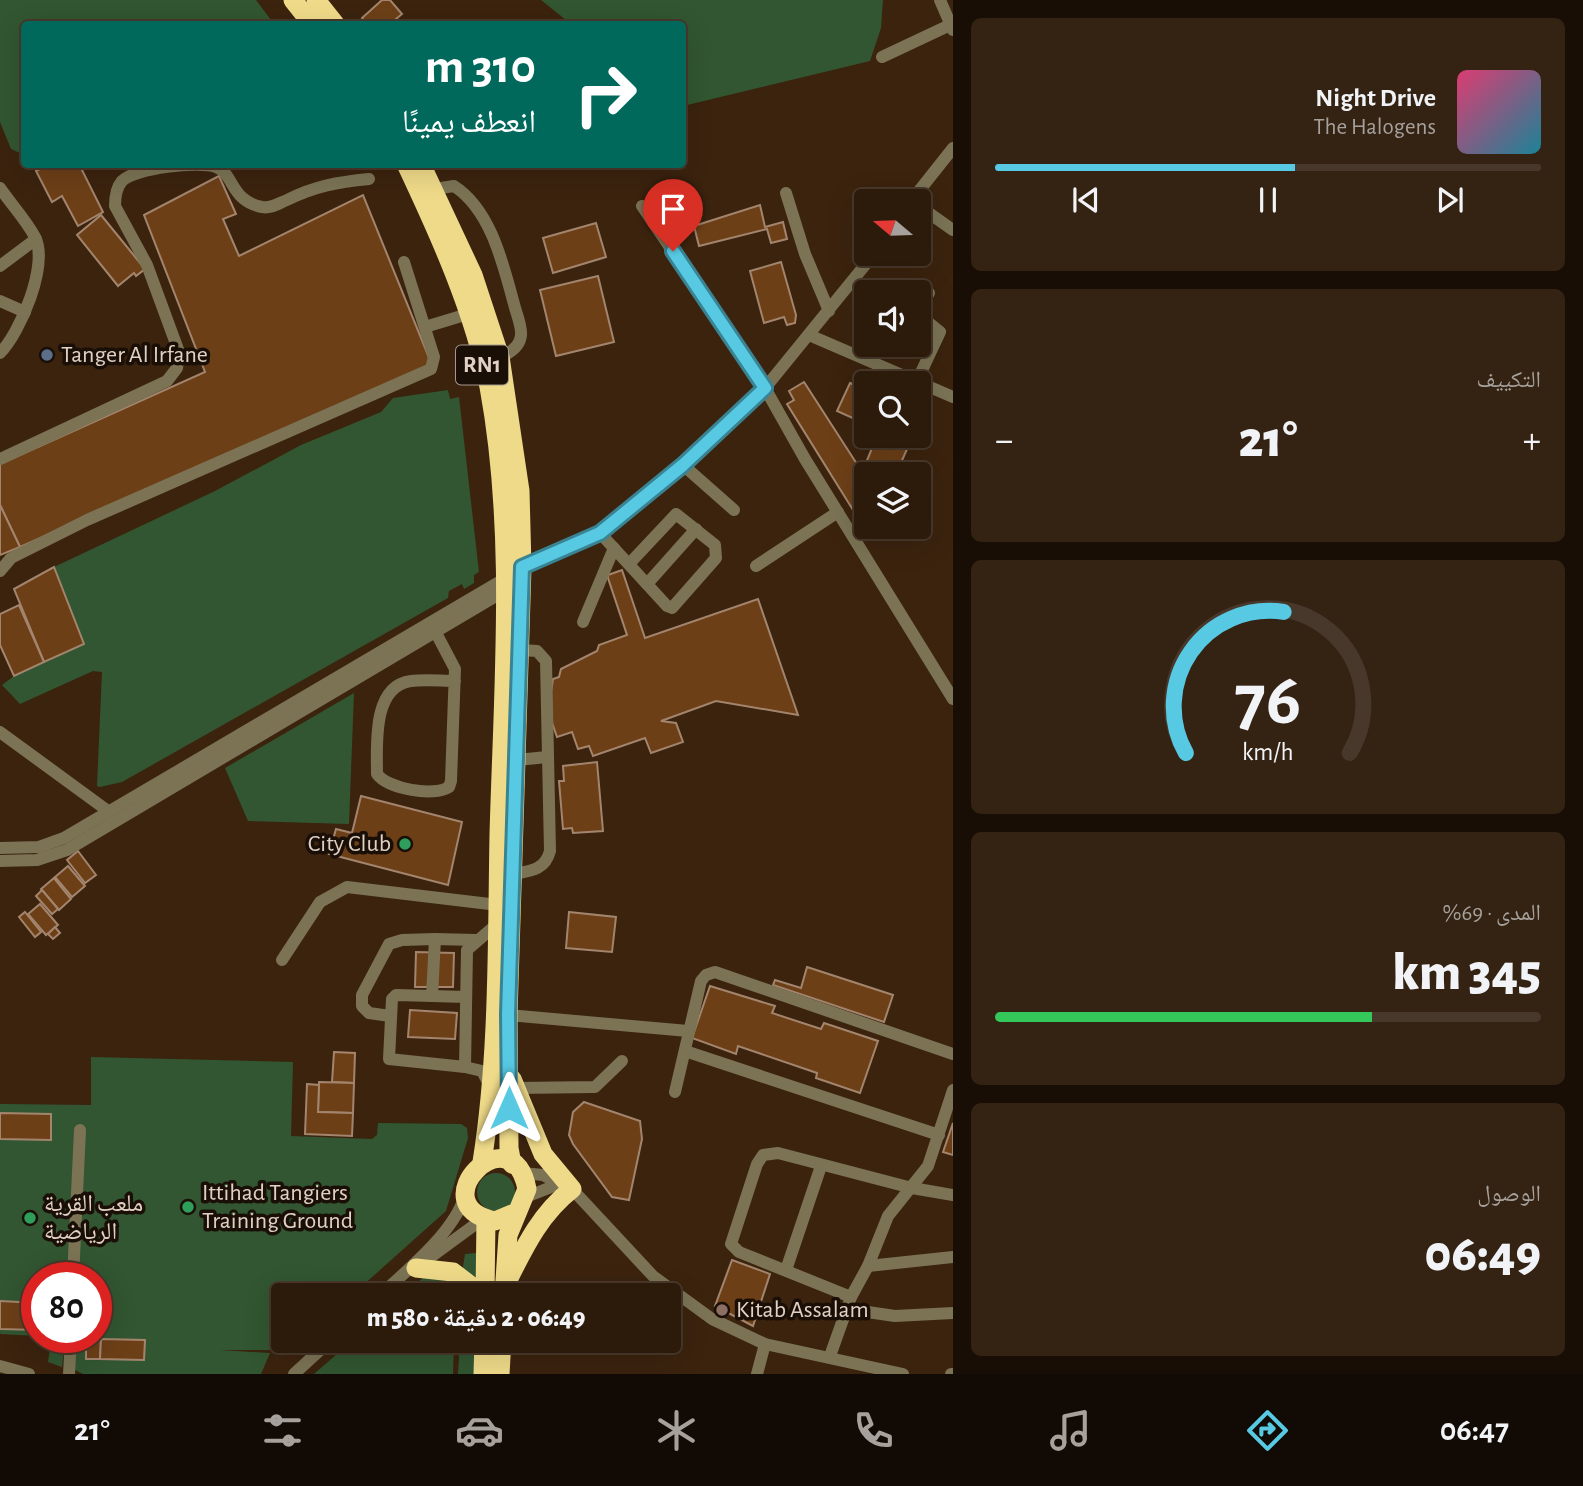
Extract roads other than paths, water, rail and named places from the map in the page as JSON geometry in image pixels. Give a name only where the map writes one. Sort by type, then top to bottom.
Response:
[{"type":"highway","points":[[293,0],[310,21]]},
{"type":"highway","points":[[316,0],[333,21]]},
{"type":"highway","name":"RN1","points":[[408,168],[468,314],[488,386],[521,650],[508,1014],[512,1080],[509,1148],[517,1169],[522,1205],[508,1235],[505,1283]]},
{"type":"highway","name":"RN1","points":[[423,168],[472,275],[500,357],[520,491],[511,578],[490,1086],[482,1163],[471,1174],[466,1192]]},
{"type":"highway","points":[[509,1283],[535,1230],[565,1186],[543,1154],[512,1080]]},
{"type":"highway","points":[[482,1163],[494,1160],[517,1169]]},
{"type":"highway","points":[[466,1192],[474,1211],[485,1219],[503,1220],[522,1205]]},
{"type":"highway","points":[[484,1283],[485,1219]]},
{"type":"highway","points":[[408,1273],[453,1272],[468,1283]]},
{"type":"highway","points":[[483,1374],[484,1353]]},
{"type":"highway","points":[[500,1374],[501,1353]]},
{"type":"street","points":[[882,57],[952,27],[940,0]]},
{"type":"street","points":[[921,189],[953,148]]},
{"type":"street","points":[[0,458],[167,381],[177,368],[179,352],[147,265],[115,206],[115,196],[122,181],[130,176],[165,168]]},
{"type":"street","points":[[216,168],[224,171],[241,198],[261,207],[271,207],[325,184],[369,178]]},
{"type":"street","points":[[434,190],[454,186],[462,192],[477,208],[501,259],[522,334],[515,349],[500,357]]},
{"type":"street","points":[[0,188],[36,239],[38,251],[36,275],[25,312],[0,354]]},
{"type":"street","points":[[786,193],[805,254],[830,311]]},
{"type":"street","points":[[642,206],[765,388],[953,699]]},
{"type":"street","points":[[931,214],[953,230]]},
{"type":"street","points":[[0,266],[36,239]]},
{"type":"street","points":[[0,571],[11,558],[78,524],[431,369],[435,357],[404,262]]},
{"type":"street","points":[[0,848],[25,849],[51,844],[511,578],[600,533],[683,465],[765,388],[865,266]]},
{"type":"street","points":[[0,301],[25,312]]},
{"type":"street","points":[[425,327],[468,314]]},
{"type":"street","points":[[931,325],[953,337]]},
{"type":"street","points":[[922,371],[940,332]]},
{"type":"street","points":[[809,335],[894,371]]},
{"type":"street","points":[[931,387],[953,397]]},
{"type":"street","points":[[683,465],[734,510]]},
{"type":"street","points":[[756,566],[838,512]]},
{"type":"street","points":[[600,533],[667,607],[677,605],[716,558],[715,545],[676,514],[629,564]]},
{"type":"street","points":[[647,584],[696,529]]},
{"type":"street","points":[[583,622],[614,548]]},
{"type":"street","points":[[0,861],[37,860],[66,850],[435,631],[511,578]]},
{"type":"street","points":[[435,631],[455,669],[455,681],[449,787],[441,791],[389,786],[377,774],[381,710],[386,697],[401,684],[410,681],[455,681]]},
{"type":"street","points":[[514,873],[537,869],[548,858],[546,661],[537,651],[521,650]]},
{"type":"street","points":[[0,732],[108,811]]},
{"type":"street","points":[[517,760],[548,757]]},
{"type":"street","points":[[282,960],[320,902],[348,887],[497,914],[467,950],[465,1067]]},
{"type":"street","points":[[432,996],[435,939]]},
{"type":"street","points":[[390,1016],[369,1013],[362,1006],[362,995],[389,944],[402,940],[476,940]]},
{"type":"street","points":[[675,1092],[701,981],[706,975],[715,972],[953,1054]]},
{"type":"street","points":[[466,997],[396,995],[390,1004],[390,1059],[482,1071],[490,1086]]},
{"type":"street","points":[[508,1014],[688,1031]]},
{"type":"street","points":[[685,1051],[939,1135]]},
{"type":"street","points":[[512,1080],[595,1087],[622,1061]]},
{"type":"street","points":[[830,1356],[849,1303],[888,1216],[897,1200],[912,1188],[929,1166],[953,1090]]},
{"type":"street","points":[[74,1262],[80,1130]]},
{"type":"street","points":[[953,1195],[912,1188],[778,1153],[763,1155],[757,1164],[731,1244],[738,1252],[786,1270],[849,1303],[895,1315],[953,1313]]},
{"type":"street","points":[[786,1270],[821,1166]]},
{"type":"street","points":[[517,1169],[543,1175],[565,1186],[673,1294],[712,1319],[765,1344],[830,1356],[847,1368],[903,1374]]},
{"type":"street","points":[[522,1205],[565,1186]]},
{"type":"street","points":[[408,1273],[454,1218],[466,1192]]},
{"type":"street","points":[[395,1283],[485,1219]]},
{"type":"street","points":[[867,1266],[953,1256]]},
{"type":"street","points":[[758,1374],[765,1344]]},
{"type":"street","points":[[69,1374],[70,1353]]},
{"type":"street","points":[[294,1374],[317,1353]]},
{"type":"street","points":[[0,1366],[29,1374]]},
{"type":"place","name":"Tanger Al Irfane","points":[[47,355]]},
{"type":"place","name":"City Club","points":[[405,844]]},
{"type":"place","name":"Ittihad Tangiers Training Ground","points":[[188,1207]]},
{"type":"place","name":"ملعب القرية الرياضية","points":[[30,1218]]},
{"type":"place","name":"Kitab Assalam","points":[[722,1310]]}]
